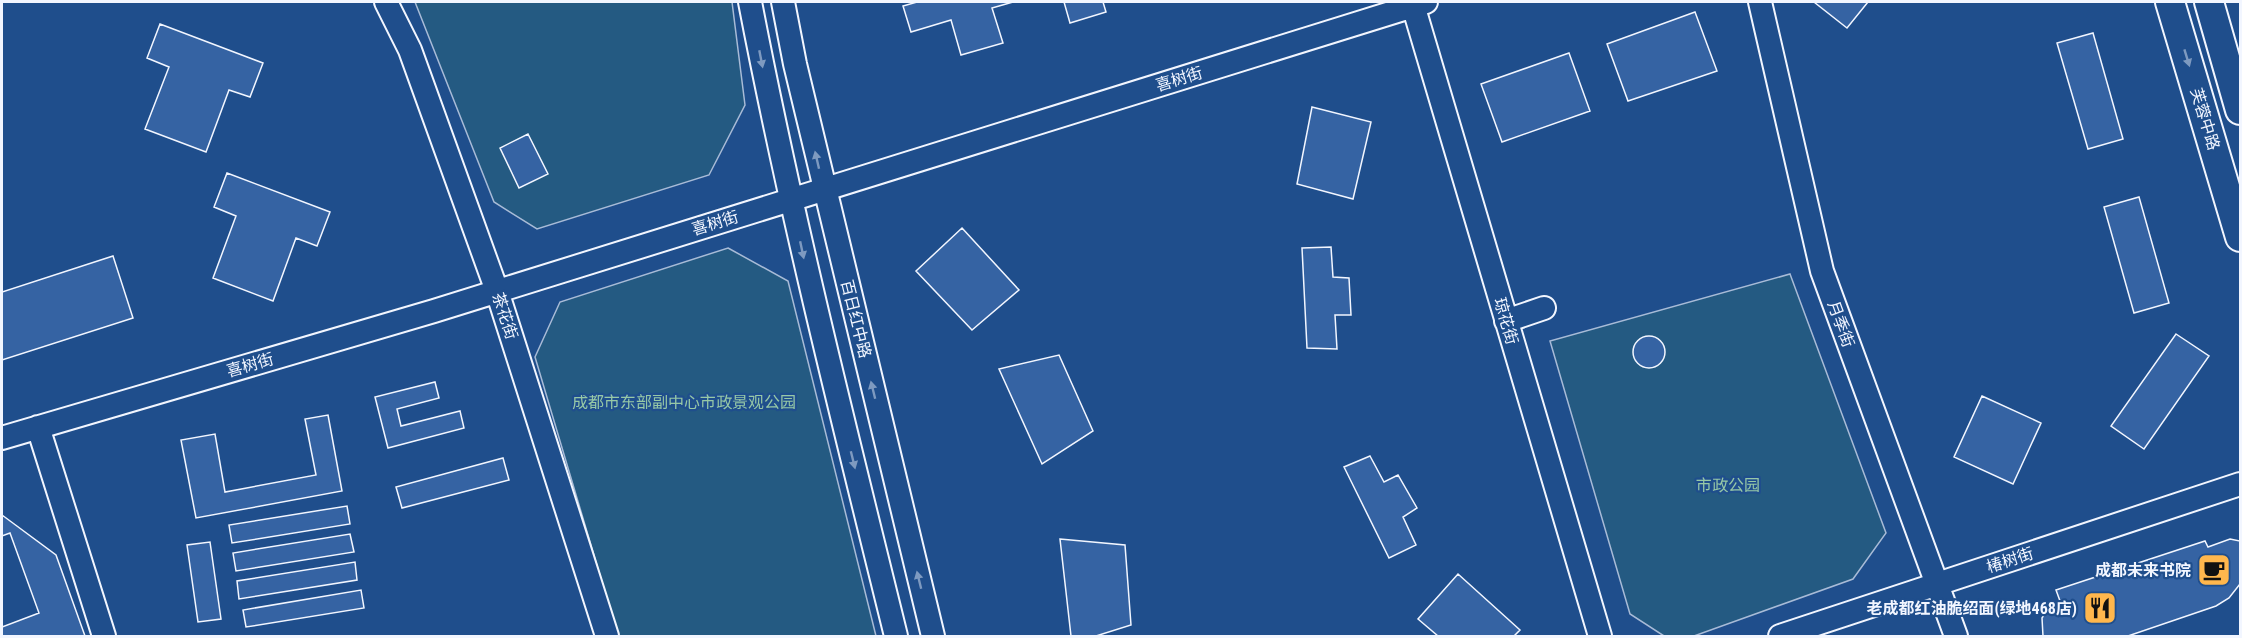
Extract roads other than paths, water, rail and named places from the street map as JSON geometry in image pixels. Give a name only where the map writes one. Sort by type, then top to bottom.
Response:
[{"type":"main road","name":"芙蓉中路","points":[[2170,2],[2241,237]]},
{"type":"main road","points":[[2209,2],[2241,110]]},
{"type":"street","name":"茶花街","points":[[386,2],[410,50],[497,291],[607,636]]},
{"type":"street","points":[[750,2],[791,200],[896,636]]},
{"type":"street","name":"百日红中路","points":[[783,2],[824,189],[933,636]]},
{"type":"street","name":"月季街","points":[[1761,2],[1822,271],[1956,636]]},
{"type":"street","name":"喜树街","points":[[2,438],[497,291],[1419,3]]},
{"type":"street","name":"琼花街","points":[[1419,3],[1506,321],[1600,636]]},
{"type":"street","points":[[1506,321],[1544,308]]},
{"type":"street","points":[[38,427],[104,636]]},
{"type":"street","name":"椿树街","points":[[1780,636],[2241,484]]},
{"type":"place","name":"成都未来书院","points":[[2214,570]]},
{"type":"place","name":"老成都红油脆绍面(绿地468店)","points":[[2100,608]]},
{"type":"park label","name":"成都市东部副中心市政景观公园","points":[[684,402]]},
{"type":"park label","name":"市政公园","points":[[1728,485]]}]
